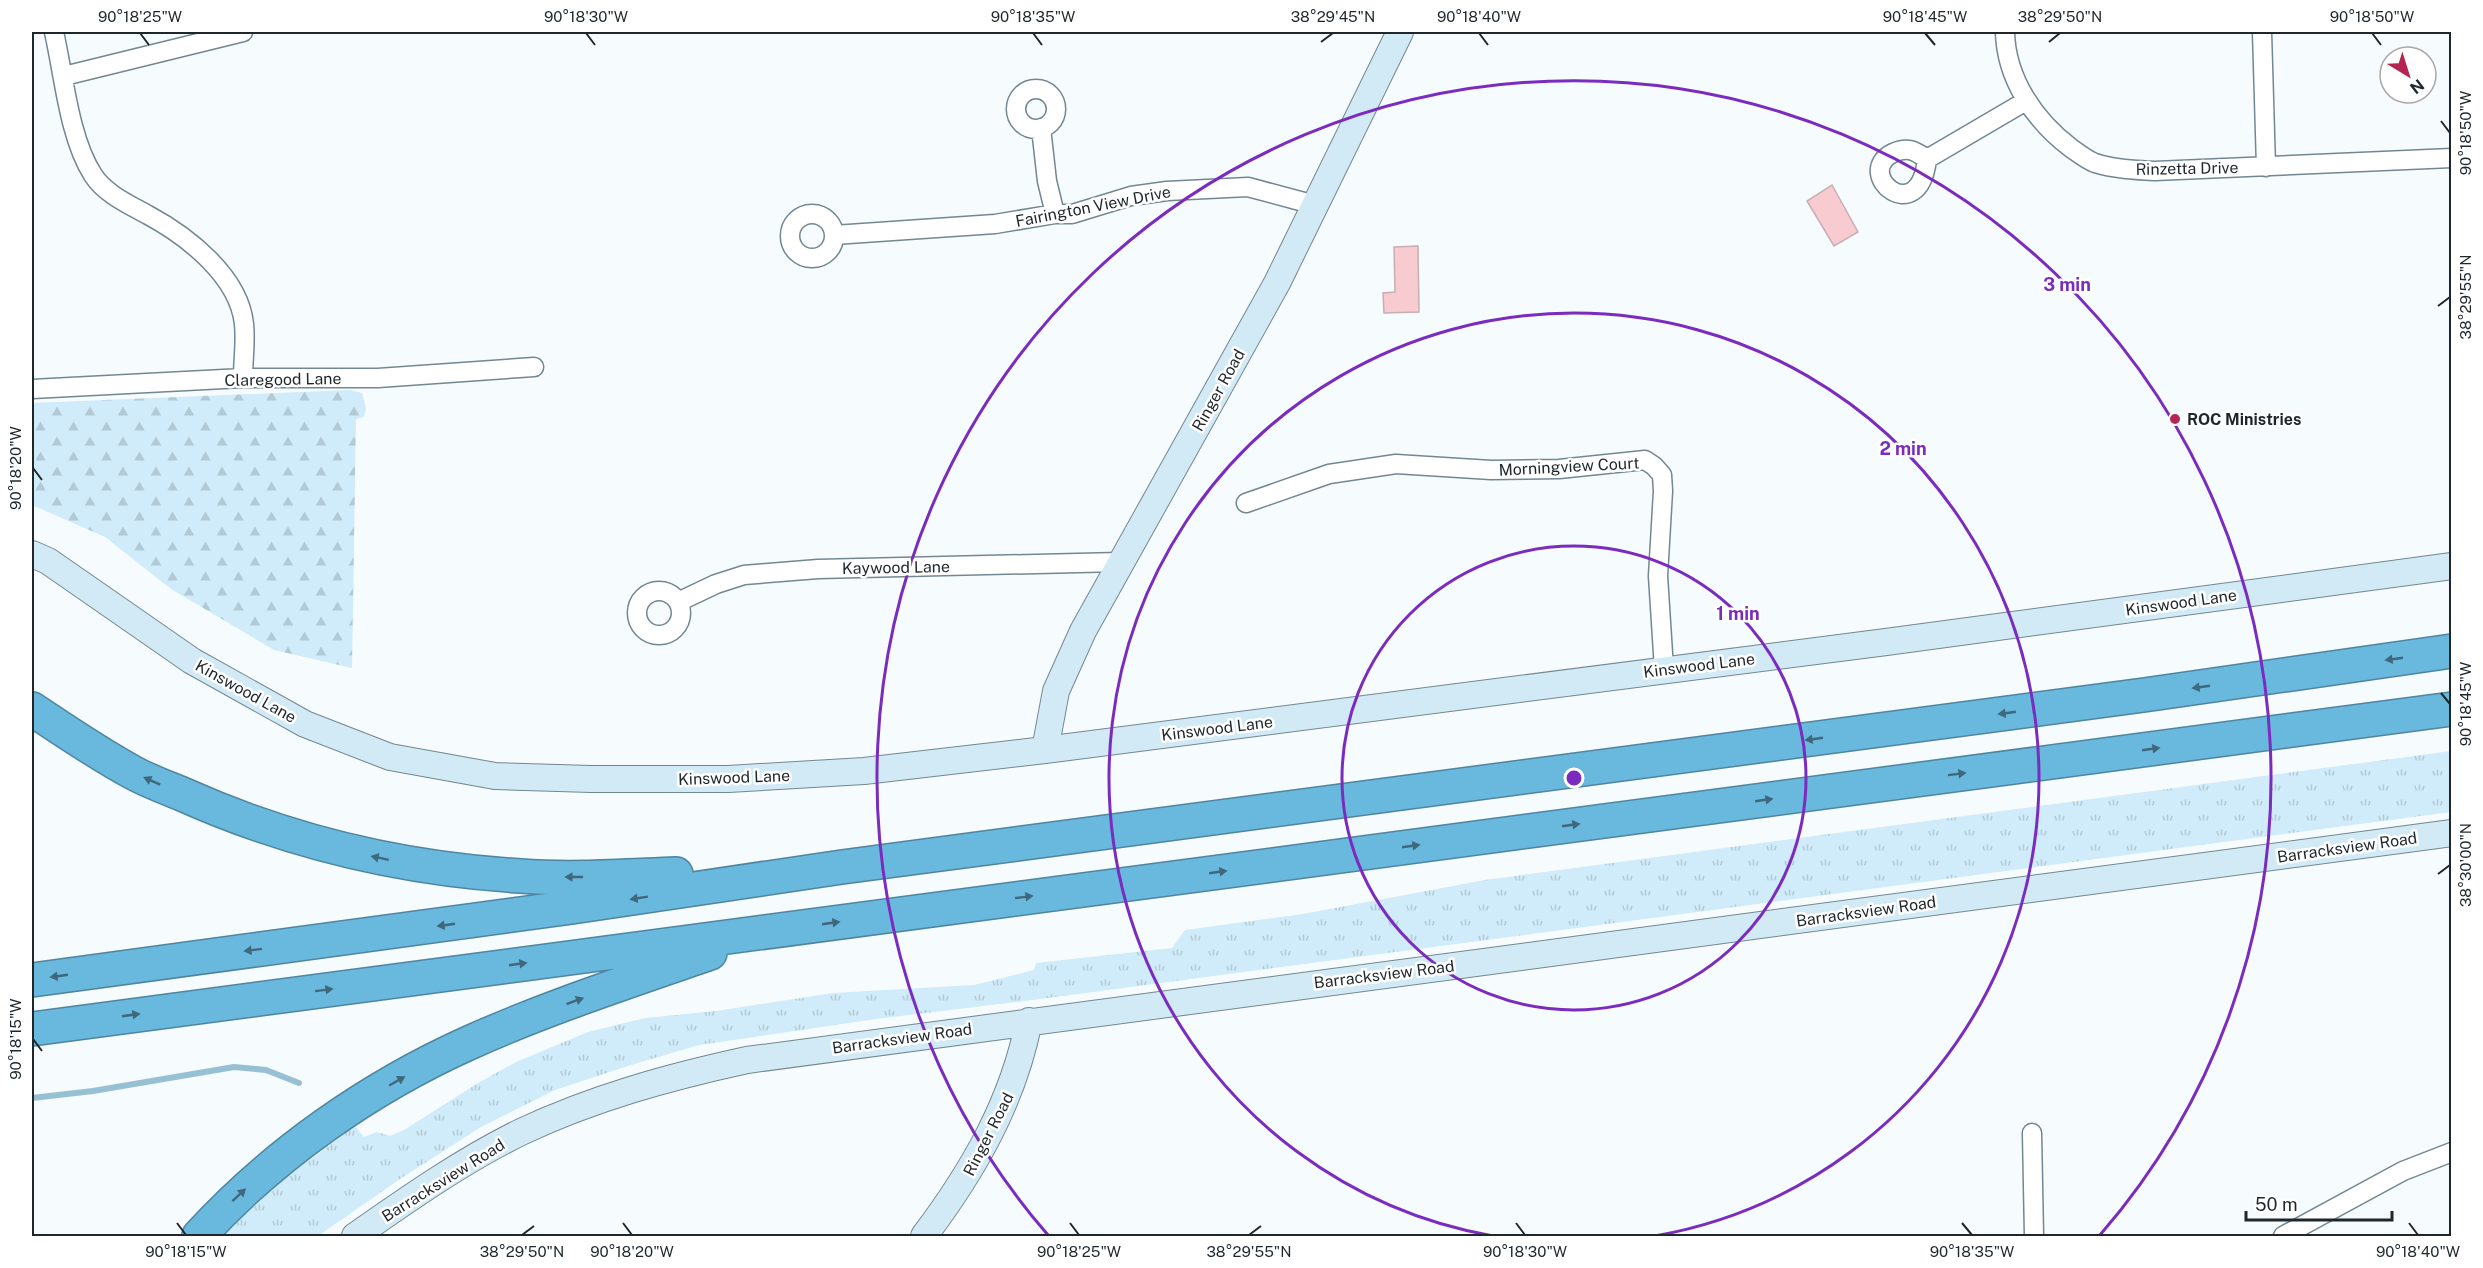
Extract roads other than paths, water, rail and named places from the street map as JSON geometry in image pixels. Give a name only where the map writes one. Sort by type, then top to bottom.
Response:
[{"type":"highway","points":[[32,980],[561,909],[842,867],[2133,697],[2451,651]]},
{"type":"highway","points":[[32,709],[134,773],[205,805],[332,848],[400,862],[523,877],[595,877],[842,867]]},
{"type":"highway","points":[[32,1029],[2451,709]]},
{"type":"highway","points":[[199,1236],[254,1182],[318,1131],[407,1075],[468,1043],[517,1022],[773,931]]},
{"type":"street","points":[[54,32],[78,146],[94,178],[119,199],[186,238],[209,258],[232,290],[244,322],[243,378]]},
{"type":"street","points":[[64,76],[243,32]]},
{"type":"street","name":"Ringer Road","points":[[1045,750],[1056,690],[1083,631],[1277,283],[1400,32]]},
{"type":"street","name":"Rinzetta Drive","points":[[2005,32],[2013,70],[2026,101],[2050,133],[2093,162],[2121,169],[2155,171],[2451,158]]},
{"type":"street","points":[[2262,32],[2266,166]]},
{"type":"street","points":[[1927,159],[2026,101]]},
{"type":"street","points":[[1041,128],[1047,181],[1055,214]]},
{"type":"street","name":"Fairington View Drive","points":[[834,235],[995,224],[1055,214],[1072,214],[1131,196],[1248,187],[1315,205]]},
{"type":"street","name":"Claregood Lane","points":[[32,389],[243,378],[378,378],[534,367]]},
{"type":"street","name":"Morningview Court","points":[[1246,503],[1329,474],[1396,464],[1491,470],[1559,469],[1645,460],[1662,475],[1658,576],[1664,669]]},
{"type":"street","name":"Kinswood Lane","points":[[32,554],[48,561],[192,661],[305,724],[390,757],[495,776],[591,779],[717,779],[864,771],[1045,750],[1886,642],[2451,566]]},
{"type":"street","name":"Kaywood Lane","points":[[678,602],[716,584],[744,575],[818,568],[1120,562]]},
{"type":"street","name":"Barracksview Road","points":[[355,1236],[404,1201],[473,1158],[521,1132],[634,1088],[747,1060],[2451,833]]},
{"type":"street","name":"Ringer Road","points":[[924,1236],[976,1162],[998,1120],[1013,1086],[1029,1021]]},
{"type":"street","points":[[2032,1133],[2034,1236]]},
{"type":"street","points":[[2283,1236],[2403,1171],[2451,1152]]},
{"type":"waterway","points":[[32,1098],[93,1091],[234,1067],[266,1070],[299,1083]]},
{"type":"place","name":"ROC Ministries","points":[[2175,419]]}]
